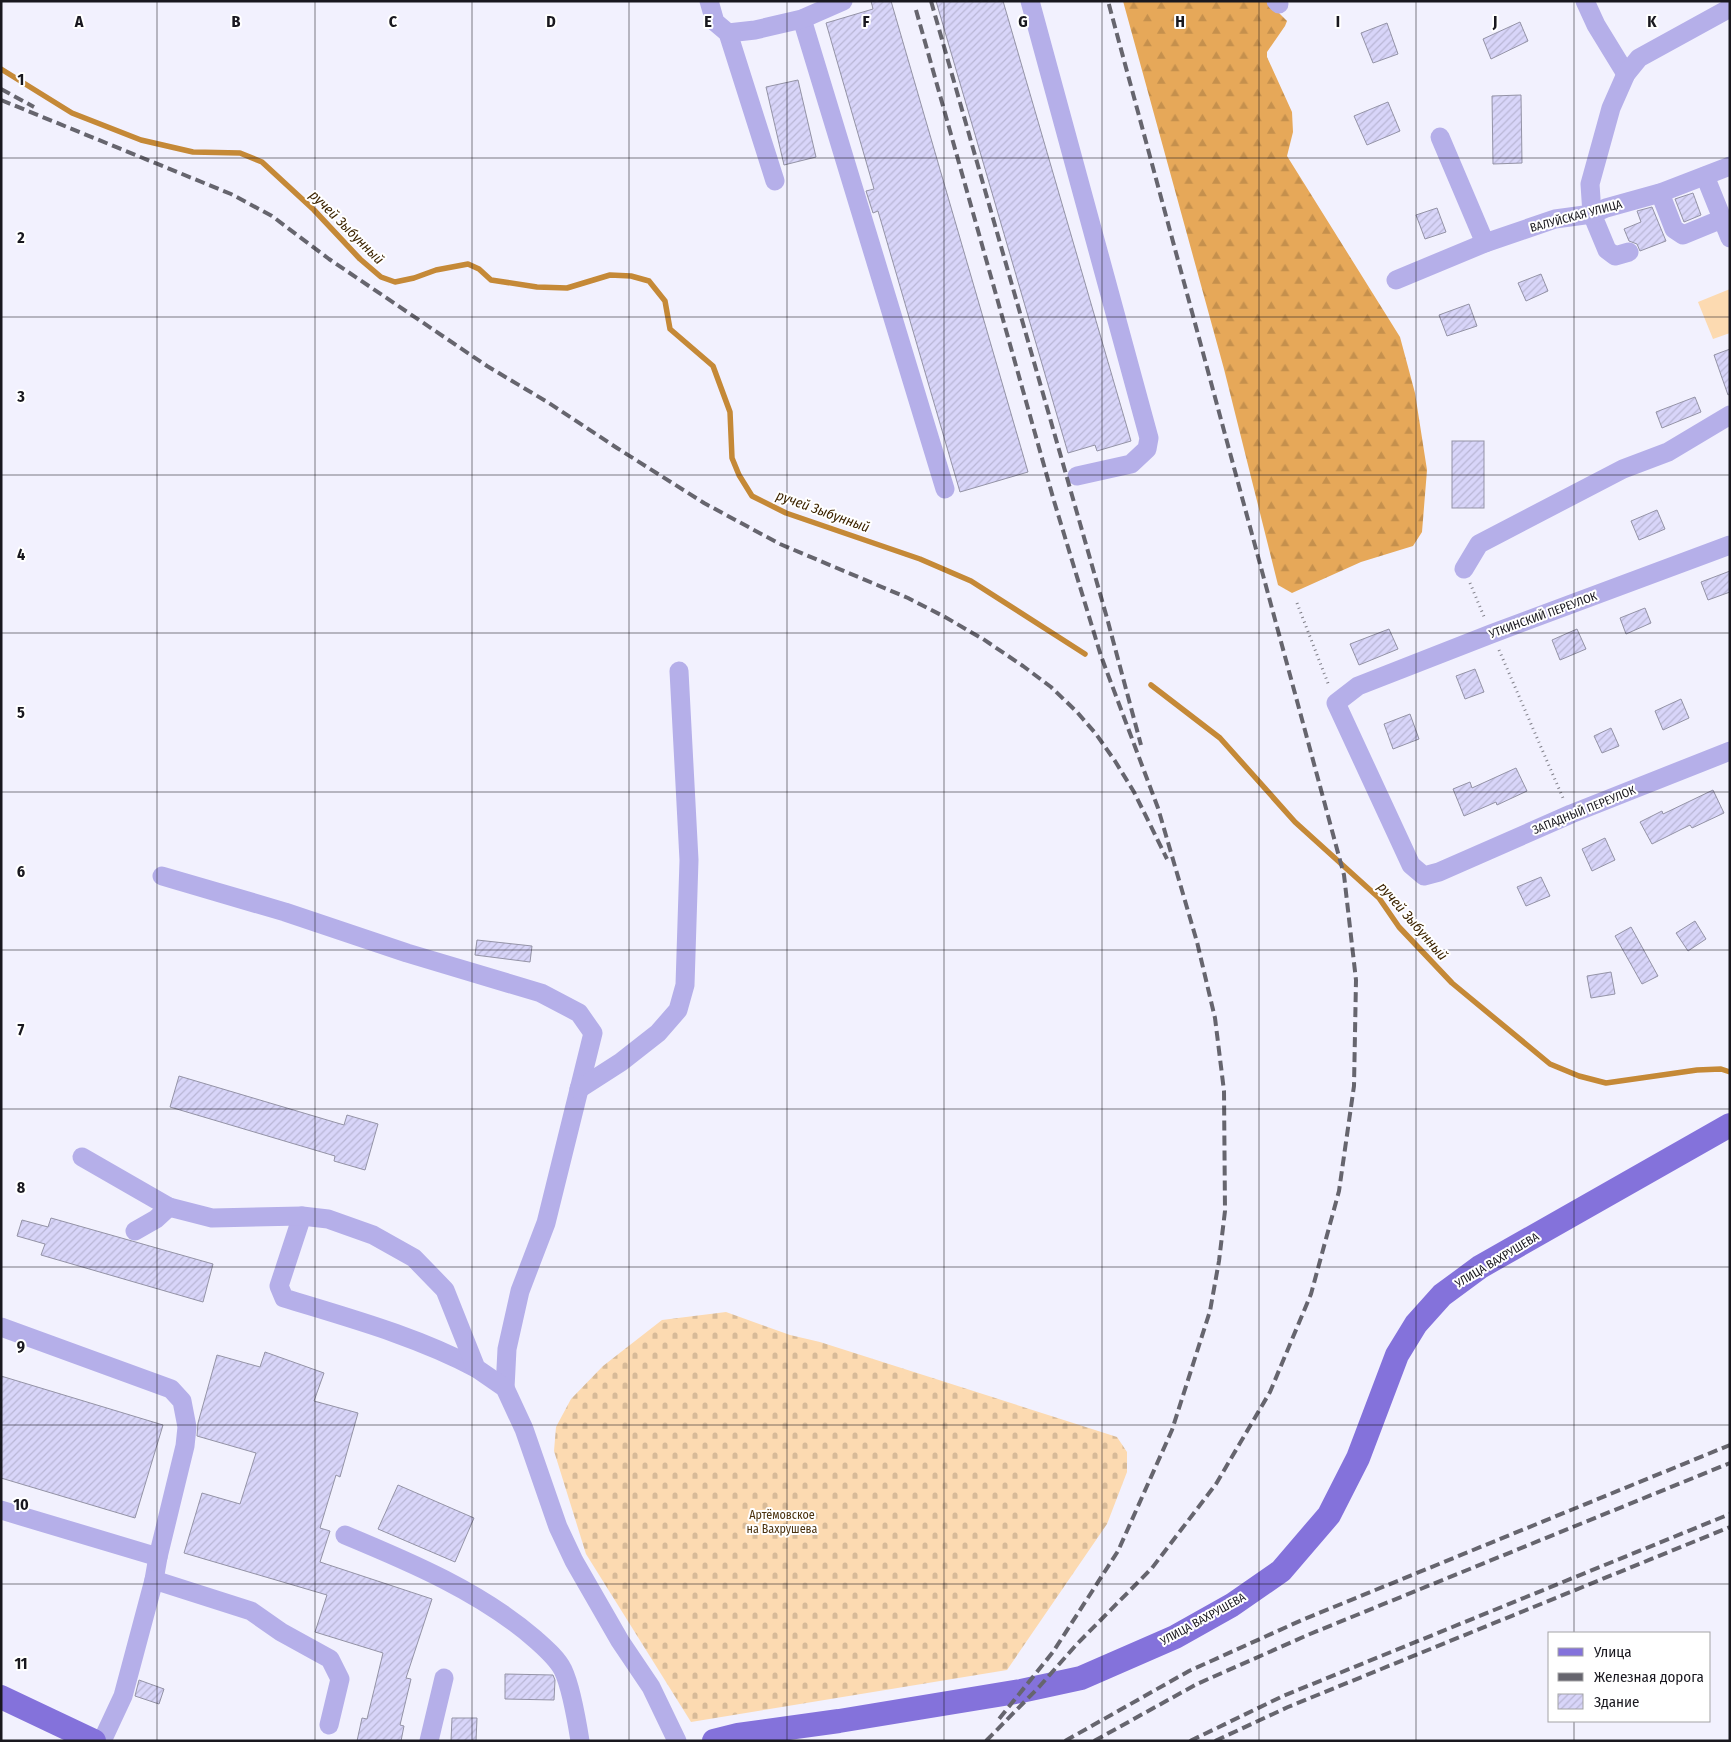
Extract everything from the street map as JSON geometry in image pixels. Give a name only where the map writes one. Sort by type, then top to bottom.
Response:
[{"type":"main road","name":"УЛИЦА ВАХРУШЕВА","points":[[714,1741],[738,1735],[839,1721],[1021,1691],[1081,1678],[1175,1637],[1232,1605],[1281,1570],[1329,1515],[1358,1458],[1397,1355],[1416,1324],[1442,1294],[1480,1267],[1730,1125]]},
{"type":"main road","points":[[1,1697],[94,1741]]},
{"type":"street","points":[[709,1],[715,22],[728,33],[775,181]]},
{"type":"street","points":[[728,33],[755,30],[802,19],[843,1]]},
{"type":"street","points":[[1030,1],[1149,438],[1146,449],[1131,464],[1077,476]]},
{"type":"street","points":[[1585,1],[1596,25],[1626,74]]},
{"type":"street","points":[[1629,252],[1615,256],[1607,250],[1592,214],[1590,184],[1611,108],[1626,74],[1639,58],[1730,8]]},
{"type":"street","points":[[802,19],[945,489]]},
{"type":"street","points":[[1440,137],[1485,243]]},
{"type":"street","name":"ВАЛУЙСКАЯ УЛИЦА","points":[[1396,280],[1485,243],[1555,219],[1592,214],[1606,208],[1660,194],[1730,166]]},
{"type":"street","points":[[1705,176],[1730,238]]},
{"type":"street","points":[[1660,194],[1674,229],[1683,235],[1722,219]]},
{"type":"street","points":[[1464,569],[1479,544],[1623,469],[1668,452],[1730,415]]},
{"type":"street","name":"УТКИНСКИЙ ПЕРЕУЛОК","points":[[1336,703],[1358,686],[1730,545]]},
{"type":"street","points":[[579,1089],[621,1062],[658,1033],[678,1010],[685,985],[690,860],[679,671]]},
{"type":"street","name":"ЗАПАДНЫЙ ПЕРЕУЛОК","points":[[1336,703],[1411,865],[1424,876],[1439,872],[1571,814],[1730,751]]},
{"type":"street","points":[[162,876],[285,912],[407,954],[541,993],[579,1012],[593,1034],[546,1223],[520,1291],[506,1349],[505,1388],[524,1428],[558,1527],[574,1561],[620,1641],[651,1687],[677,1741]]},
{"type":"street","points":[[82,1157],[169,1207],[212,1218],[302,1216],[328,1219],[373,1236],[414,1258],[445,1290],[476,1368]]},
{"type":"street","points":[[136,1231],[156,1219],[169,1207]]},
{"type":"street","points":[[302,1216],[279,1286],[284,1298],[412,1339],[456,1357],[505,1388]]},
{"type":"street","points":[[1,1327],[171,1389],[182,1401],[187,1427],[185,1446],[154,1580],[123,1696],[102,1741]]},
{"type":"street","points":[[1,1510],[158,1557]]},
{"type":"street","points":[[345,1535],[428,1570],[497,1610],[525,1630],[550,1653],[563,1670],[580,1741]]},
{"type":"street","points":[[154,1580],[251,1610],[281,1632],[330,1659],[340,1679],[329,1725]]},
{"type":"street","points":[[429,1741],[444,1678]]},
{"type":"path","points":[[1464,569],[1571,814]]},
{"type":"path","points":[[1297,604],[1336,703]]},
{"type":"green space","points":[[1123,1],[1267,1],[1287,21],[1267,52],[1267,57],[1292,112],[1293,132],[1287,156],[1400,337],[1415,393],[1427,470],[1422,532],[1413,546],[1361,562],[1292,593],[1278,585],[1224,369]]},
{"type":"green space","points":[[1730,289],[1730,333],[1713,339],[1698,302]]},
{"type":"green space","name":"Артёмовское на Вахрушева","points":[[726,1312],[790,1335],[820,1342],[1117,1437],[1127,1452],[1127,1472],[1107,1524],[1007,1670],[691,1722],[586,1554],[554,1451],[556,1427],[571,1399],[603,1366],[662,1320]]},
{"type":"building","points":[[871,1],[891,1],[1028,472],[960,492],[878,211],[873,213],[866,191],[874,189],[826,23],[873,9]]},
{"type":"building","points":[[936,1],[1003,1],[1131,441],[1097,451],[1095,445],[1068,453]]},
{"type":"building","points":[[1520,22],[1528,41],[1491,59],[1483,39]]},
{"type":"building","points":[[1387,23],[1398,54],[1373,63],[1361,33]]},
{"type":"building","points":[[798,80],[816,157],[784,165],[766,87]]},
{"type":"building","points":[[1521,95],[1522,163],[1493,164],[1492,96]]},
{"type":"building","points":[[1388,102],[1400,131],[1367,145],[1354,116]]},
{"type":"building","points":[[1693,193],[1701,215],[1684,222],[1675,199]]},
{"type":"building","points":[[1652,207],[1666,241],[1640,251],[1637,244],[1629,241],[1624,229],[1641,222],[1637,211]]},
{"type":"building","points":[[1437,208],[1446,232],[1425,239],[1416,215]]},
{"type":"building","points":[[1541,274],[1548,291],[1526,301],[1518,283]]},
{"type":"building","points":[[1469,304],[1477,326],[1447,336],[1439,315]]},
{"type":"building","points":[[1730,349],[1730,394],[1728,395],[1714,355]]},
{"type":"building","points":[[1695,397],[1701,412],[1662,428],[1656,412]]},
{"type":"building","points":[[1452,441],[1484,441],[1484,508],[1452,508]]},
{"type":"building","points":[[1657,510],[1665,529],[1639,540],[1631,521]]},
{"type":"building","points":[[1730,571],[1730,592],[1708,600],[1701,582]]},
{"type":"building","points":[[1645,608],[1651,623],[1626,634],[1620,618]]},
{"type":"building","points":[[1389,629],[1398,649],[1359,665],[1350,644]]},
{"type":"building","points":[[1577,629],[1586,649],[1560,660],[1552,640]]},
{"type":"building","points":[[1475,669],[1484,692],[1465,699],[1456,676]]},
{"type":"building","points":[[1681,699],[1689,718],[1663,730],[1655,711]]},
{"type":"building","points":[[1410,714],[1419,739],[1393,749],[1384,724]]},
{"type":"building","points":[[1611,728],[1619,746],[1602,753],[1594,736]]},
{"type":"building","points":[[1516,768],[1527,791],[1497,805],[1496,802],[1464,816],[1453,789],[1470,782],[1472,788]]},
{"type":"building","points":[[1713,790],[1724,813],[1692,828],[1690,825],[1652,844],[1640,822],[1662,811],[1663,814]]},
{"type":"building","points":[[1605,838],[1615,860],[1592,871],[1582,849]]},
{"type":"building","points":[[1541,877],[1550,896],[1526,906],[1517,887]]},
{"type":"building","points":[[1695,921],[1706,939],[1688,951],[1676,933]]},
{"type":"building","points":[[1631,927],[1658,976],[1642,984],[1615,936]]},
{"type":"building","points":[[477,940],[532,946],[530,962],[475,955]]},
{"type":"building","points":[[1611,972],[1615,994],[1591,998],[1587,976]]},
{"type":"building","points":[[179,1076],[344,1125],[347,1115],[378,1124],[365,1170],[334,1161],[335,1156],[170,1107]]},
{"type":"building","points":[[51,1218],[213,1264],[203,1302],[41,1255],[45,1244],[17,1236],[22,1220],[48,1227]]},
{"type":"building","points":[[265,1352],[324,1373],[314,1401],[358,1413],[340,1477],[336,1475],[320,1528],[330,1531],[320,1562],[432,1599],[406,1678],[411,1679],[400,1725],[404,1726],[401,1741],[357,1741],[362,1718],[367,1719],[383,1653],[315,1632],[327,1595],[184,1553],[202,1493],[240,1504],[256,1453],[197,1436],[198,1423],[217,1355],[260,1367]]},
{"type":"building","points":[[1,1376],[163,1425],[135,1518],[1,1478]]},
{"type":"building","points":[[398,1485],[474,1518],[455,1562],[378,1529]]},
{"type":"building","points":[[505,1674],[553,1675],[555,1680],[554,1700],[505,1699]]},
{"type":"building","points":[[139,1680],[164,1689],[159,1704],[135,1696]]},
{"type":"building","points":[[452,1718],[477,1718],[476,1741],[451,1741]]},
{"type":"waterway","name":"ручей Зыбунный","points":[[1,69],[72,113],[141,140],[193,152],[240,153],[262,162],[314,210],[360,259],[381,277],[395,282],[436,270],[468,264],[479,269],[491,280],[537,287],[567,288],[610,275],[631,276],[649,281],[665,301],[670,329],[713,366],[730,412],[732,458],[739,475],[752,496],[786,513],[920,559],[971,581],[1085,654]]},
{"type":"waterway","name":"ручей Зыбунный","points":[[1151,685],[1220,738],[1295,822],[1379,898],[1399,927],[1452,983],[1550,1064],[1579,1076],[1606,1083],[1697,1070],[1721,1069],[1730,1072]]},
{"type":"railway","points":[[931,1],[1107,618],[1141,745]]},
{"type":"railway","points":[[986,1741],[1152,1568],[1216,1484],[1270,1392],[1311,1294],[1339,1191],[1354,1086],[1356,980],[1344,875],[1108,1]]},
{"type":"railway","points":[[916,10],[1054,501],[1101,656],[1158,808],[1197,942],[1215,1018],[1224,1091],[1225,1211],[1219,1261],[1210,1311],[1172,1430],[1118,1551],[1053,1652],[999,1719]]},
{"type":"railway","points":[[1,89],[34,107]]},
{"type":"railway","points":[[1,100],[231,194],[272,216],[329,259],[487,366],[549,403],[704,503],[780,544],[908,598],[983,639],[1051,687],[1096,734],[1134,792],[1167,859]]},
{"type":"railway","points":[[1065,1741],[1189,1671],[1302,1620],[1730,1445]]},
{"type":"railway","points":[[1094,1741],[1197,1684],[1310,1634],[1730,1463]]},
{"type":"railway","points":[[1190,1741],[1283,1696],[1730,1514]]},
{"type":"railway","points":[[1215,1741],[1288,1707],[1730,1527]]}]
